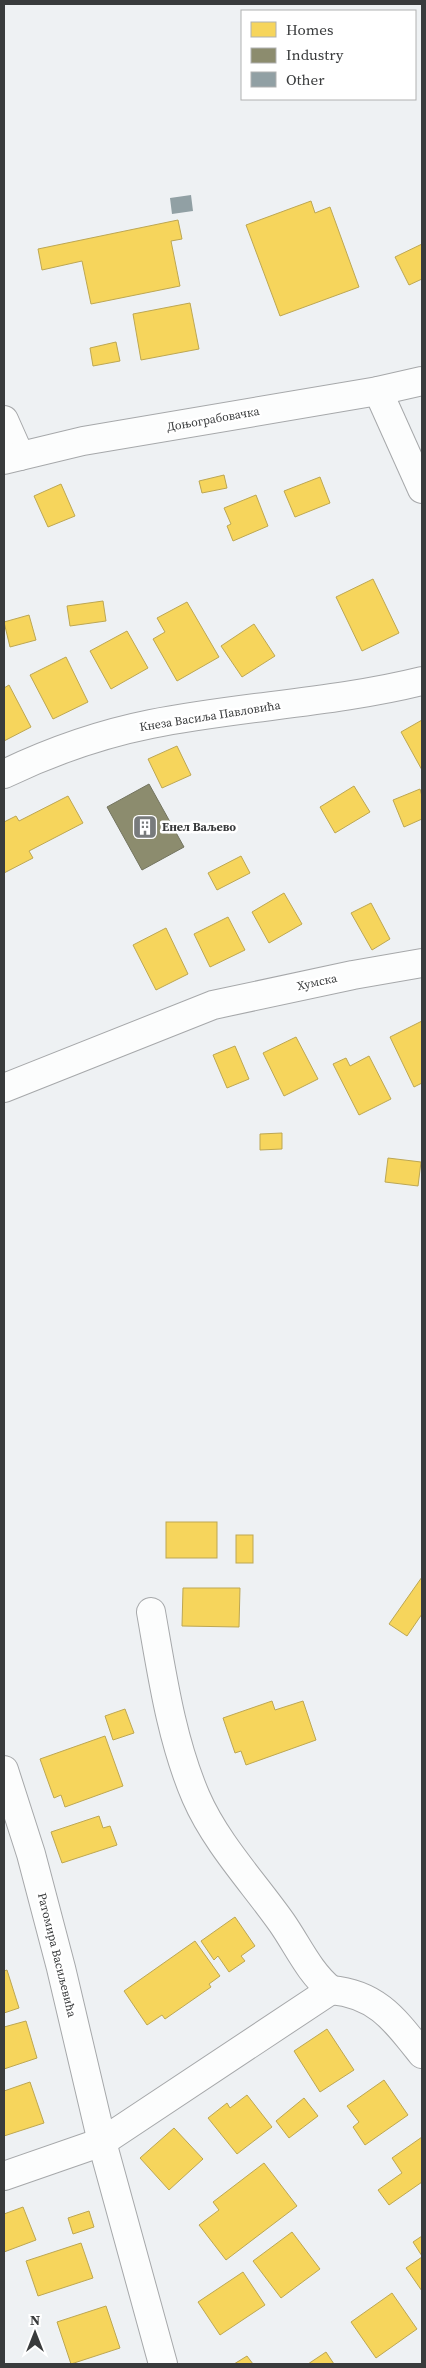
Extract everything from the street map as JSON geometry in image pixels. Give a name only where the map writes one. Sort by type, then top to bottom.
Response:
[{"type":"street","name":"Доњограбовачка","points":[[12,458],[83,442],[422,381]]},
{"type":"street","points":[[378,390],[422,488]]},
{"type":"street","points":[[4,420],[12,458]]},
{"type":"street","name":"Кнеза Васиља Павловића","points":[[4,774],[30,761],[90,740],[151,724],[382,691],[422,681]]},
{"type":"street","name":"Хумска","points":[[4,1088],[213,1005],[353,975],[422,963]]},
{"type":"street","points":[[151,1612],[167,1698],[196,1797],[215,1833],[283,1925],[318,1979],[331,1990],[364,1996],[380,2007],[393,2017],[422,2054]]},
{"type":"street","name":"Ратомира Васиљевића","points":[[4,1770],[31,1854],[61,1968],[102,2142],[163,2364]]},
{"type":"street","points":[[4,2176],[102,2142],[331,1990]]},
{"type":"building: Homes","points":[[311,201],[315,213],[330,207],[359,287],[280,316],[246,225]]},
{"type":"building: Homes","points":[[178,220],[182,239],[171,241],[180,286],[91,304],[82,261],[42,270],[38,249]]},
{"type":"building: Homes","points":[[422,244],[422,279],[409,285],[395,257]]},
{"type":"building: Homes","points":[[190,303],[199,349],[141,360],[133,314]]},
{"type":"building: Homes","points":[[116,342],[120,361],[93,366],[90,348]]},
{"type":"building: Homes","points":[[224,475],[227,488],[202,493],[199,481]]},
{"type":"building: Homes","points":[[320,477],[330,503],[295,517],[284,491]]},
{"type":"building: Homes","points":[[61,484],[75,516],[48,527],[34,496]]},
{"type":"building: Homes","points":[[256,495],[268,526],[233,541],[227,526],[231,524],[224,508]]},
{"type":"building: Homes","points":[[373,579],[399,633],[362,651],[336,597]]},
{"type":"building: Homes","points":[[103,601],[106,621],[70,626],[67,606]]},
{"type":"building: Homes","points":[[187,602],[219,657],[177,681],[153,639],[165,632],[157,618]]},
{"type":"building: Homes","points":[[29,615],[36,640],[10,647],[4,622]]},
{"type":"building: Homes","points":[[254,624],[275,656],[242,677],[221,646]]},
{"type":"building: Homes","points":[[127,631],[148,668],[111,689],[90,651]]},
{"type":"building: Homes","points":[[66,657],[88,702],[53,719],[30,675]]},
{"type":"building: Homes","points":[[9,685],[31,727],[4,741],[4,688]]},
{"type":"building: Homes","points":[[422,720],[422,770],[401,732]]},
{"type":"building: Homes","points":[[177,746],[191,775],[162,788],[148,759]]},
{"type":"building: Homes","points":[[354,786],[370,812],[335,833],[320,807]]},
{"type":"building: Homes","points":[[420,789],[422,796],[422,819],[404,827],[393,800]]},
{"type":"building: Homes","points":[[68,796],[83,823],[29,851],[33,858],[4,873],[4,822],[16,816],[19,821]]},
{"type":"building: Homes","points":[[241,856],[250,873],[217,890],[208,873]]},
{"type":"building: Homes","points":[[284,893],[302,924],[269,943],[252,912]]},
{"type":"building: Homes","points":[[371,903],[390,939],[372,950],[351,913]]},
{"type":"building: Homes","points":[[228,917],[245,950],[210,967],[194,934]]},
{"type":"building: Homes","points":[[166,928],[188,974],[156,990],[133,945]]},
{"type":"building: Homes","points":[[422,1021],[422,1083],[414,1087],[390,1037]]},
{"type":"building: Homes","points":[[296,1037],[318,1079],[284,1096],[263,1053]]},
{"type":"building: Homes","points":[[235,1046],[249,1079],[227,1088],[213,1055]]},
{"type":"building: Homes","points":[[369,1056],[391,1099],[359,1115],[333,1064],[346,1058],[350,1066]]},
{"type":"building: Homes","points":[[282,1133],[282,1149],[260,1150],[260,1134]]},
{"type":"building: Homes","points":[[388,1158],[421,1162],[418,1186],[385,1182]]},
{"type":"building: Homes","points":[[166,1522],[217,1522],[217,1558],[166,1558]]},
{"type":"building: Homes","points":[[236,1535],[253,1535],[253,1563],[236,1563]]},
{"type":"building: Homes","points":[[422,1577],[422,1614],[407,1636],[389,1624]]},
{"type":"building: Homes","points":[[183,1588],[240,1588],[239,1627],[182,1626]]},
{"type":"building: Homes","points":[[272,1701],[275,1710],[303,1701],[316,1740],[246,1765],[241,1751],[235,1753],[223,1718]]},
{"type":"building: Homes","points":[[125,1709],[134,1733],[113,1740],[105,1716]]},
{"type":"building: Homes","points":[[105,1736],[123,1786],[65,1807],[61,1795],[54,1798],[40,1759]]},
{"type":"building: Homes","points":[[99,1816],[103,1828],[110,1826],[117,1845],[62,1863],[51,1832]]},
{"type":"building: Homes","points":[[235,1917],[255,1946],[241,1956],[245,1961],[229,1972],[218,1956],[214,1960],[201,1941]]},
{"type":"building: Homes","points":[[195,1941],[220,1976],[209,1984],[211,1987],[165,2019],[162,2015],[147,2025],[124,1991]]},
{"type":"building: Homes","points":[[7,1970],[19,2008],[4,2013],[4,1971]]},
{"type":"building: Homes","points":[[26,2021],[37,2058],[4,2069],[4,2027]]},
{"type":"building: Homes","points":[[327,2029],[354,2070],[320,2092],[294,2051]]},
{"type":"building: Homes","points":[[384,2080],[408,2115],[365,2145],[353,2127],[359,2122],[347,2106]]},
{"type":"building: Homes","points":[[30,2082],[44,2123],[4,2136],[4,2091]]},
{"type":"building: Homes","points":[[247,2095],[272,2127],[237,2154],[208,2118],[227,2103],[230,2108]]},
{"type":"building: Homes","points":[[304,2098],[318,2116],[289,2138],[276,2121]]},
{"type":"building: Homes","points":[[174,2128],[203,2159],[169,2190],[140,2158]]},
{"type":"building: Homes","points":[[422,2137],[422,2182],[389,2205],[378,2190],[402,2173],[392,2158]]},
{"type":"building: Homes","points":[[264,2163],[297,2206],[226,2260],[199,2225],[219,2210],[213,2202]]},
{"type":"building: Homes","points":[[23,2207],[36,2240],[4,2252],[4,2214]]},
{"type":"building: Homes","points":[[89,2211],[94,2227],[73,2234],[68,2218]]},
{"type":"building: Homes","points":[[292,2232],[320,2269],[281,2298],[253,2261]]},
{"type":"building: Homes","points":[[422,2236],[422,2256],[413,2242]]},
{"type":"building: Homes","points":[[81,2243],[93,2278],[38,2296],[26,2261]]},
{"type":"building: Homes","points":[[422,2257],[422,2291],[406,2268]]},
{"type":"building: Homes","points":[[243,2272],[265,2305],[220,2335],[198,2302]]},
{"type":"building: Homes","points":[[392,2293],[417,2329],[376,2358],[351,2322]]},
{"type":"building: Homes","points":[[106,2306],[120,2348],[71,2364],[57,2322]]},
{"type":"building: Homes","points":[[326,2352],[334,2364],[308,2364]]},
{"type":"building: Homes","points":[[247,2356],[253,2364],[234,2364]]},
{"type":"building: Industry","name":"Енел Ваљево","points":[[149,784],[184,847],[142,870],[107,807]]},
{"type":"building: Other","points":[[191,195],[193,211],[172,214],[170,198]]},
{"type":"place","name":"Енел Ваљево","points":[[145,827]]}]
